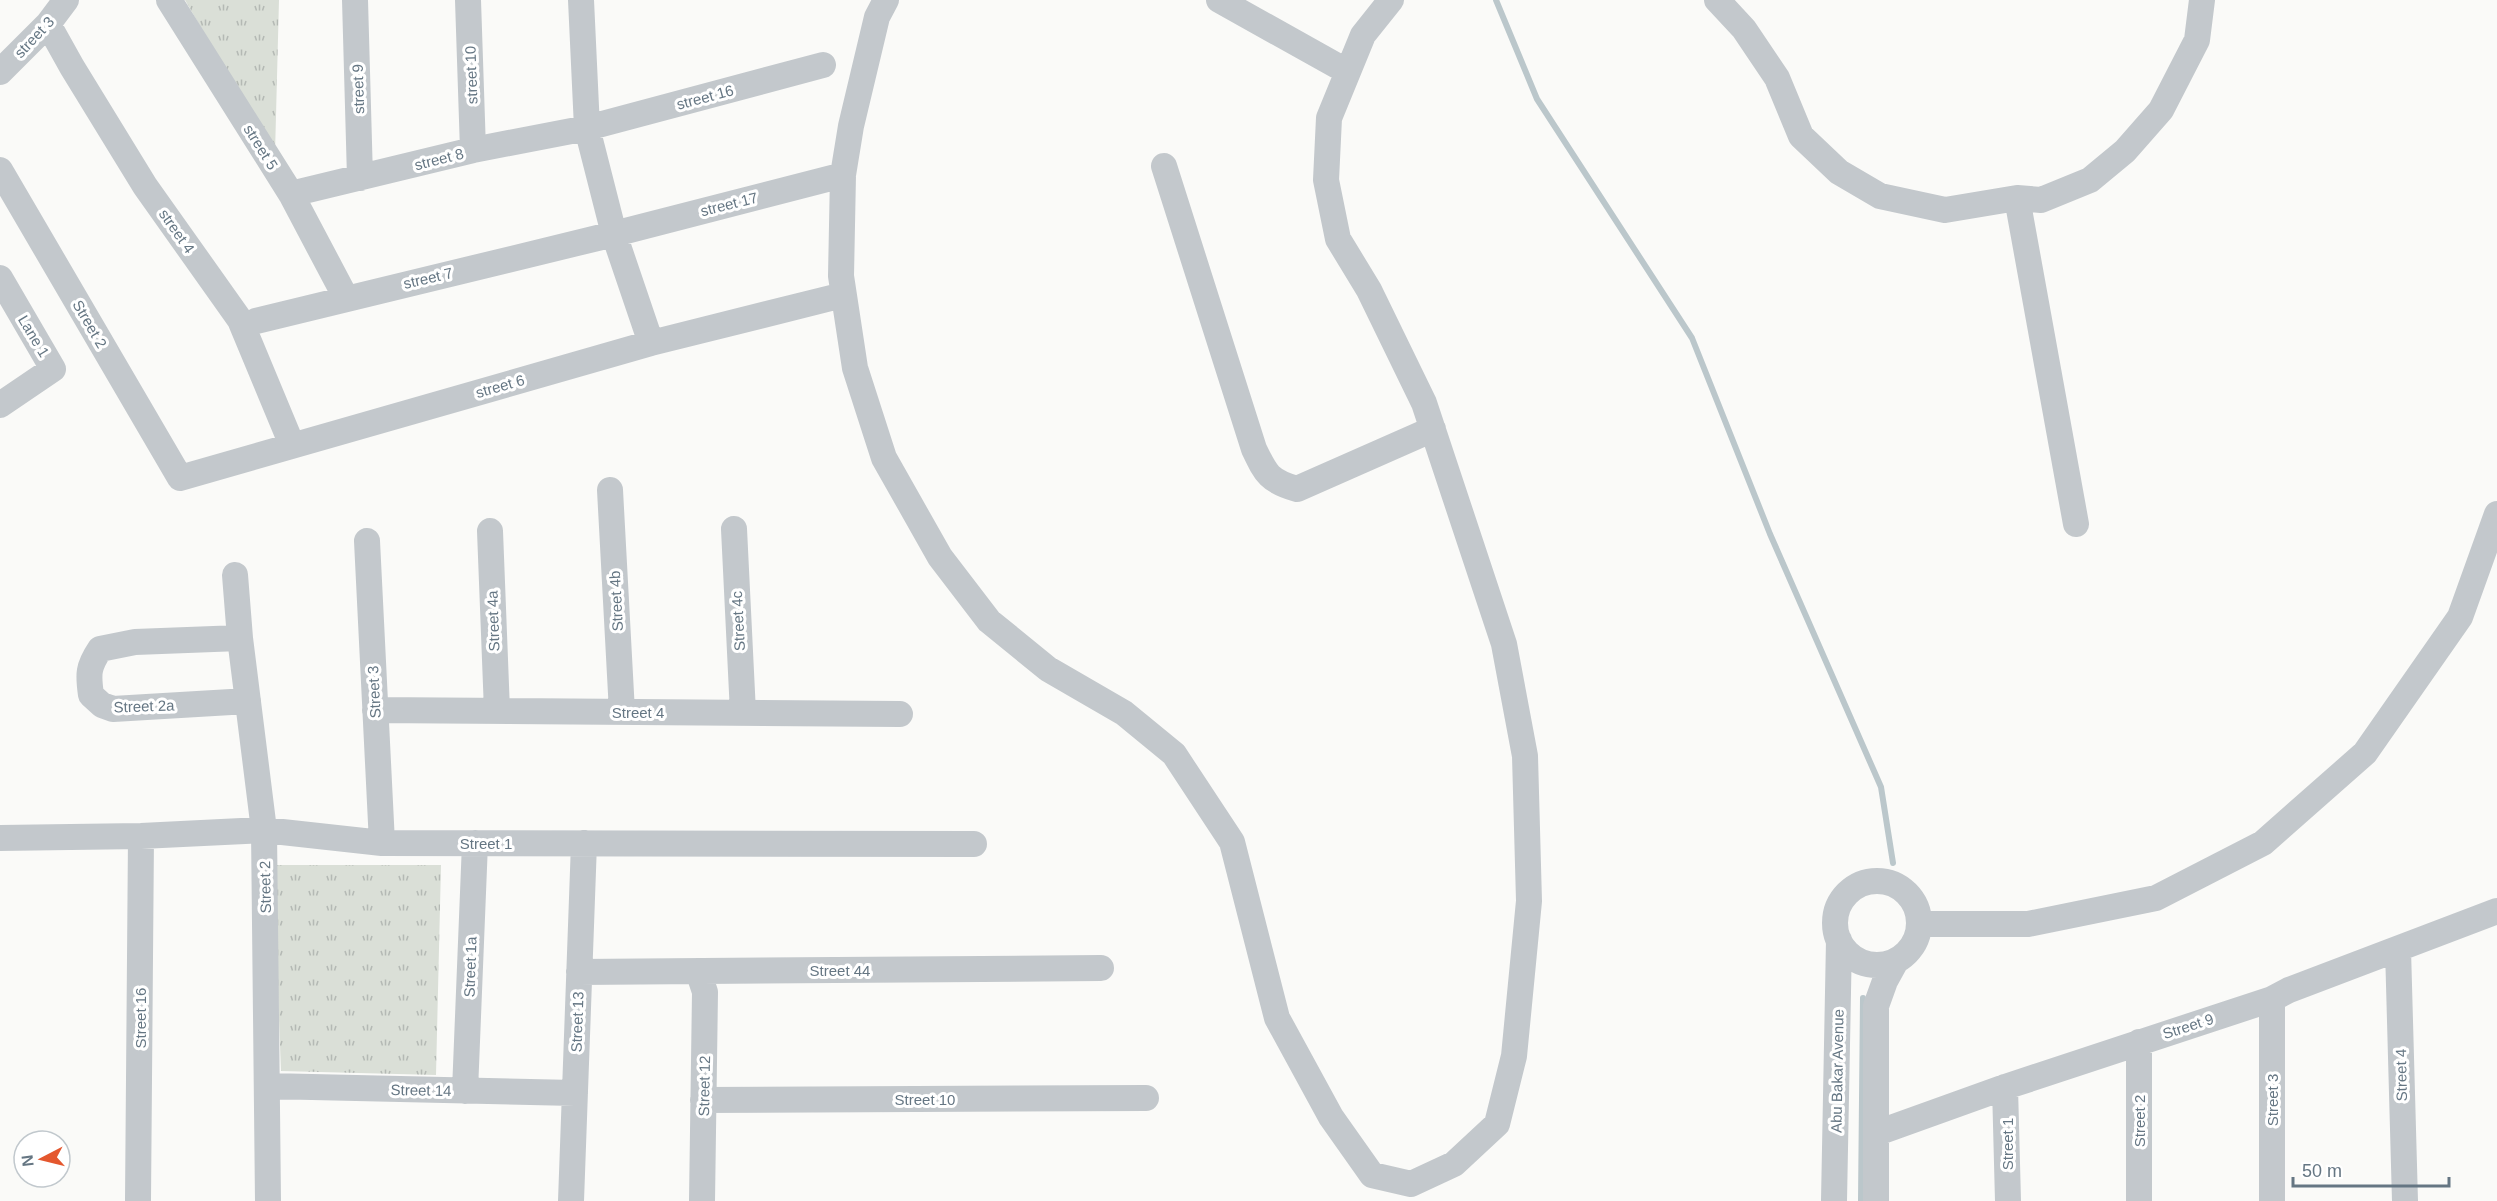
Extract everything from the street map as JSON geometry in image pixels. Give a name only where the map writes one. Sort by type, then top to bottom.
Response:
[{"type":"street","name":"street 3","points":[[0,72],[48,24],[66,0]]},
{"type":"street","name":"street 5","points":[[169,0],[291,194],[346,298]]},
{"type":"street","name":"street 9","points":[[355,0],[360,178]]},
{"type":"street","name":"street 10","points":[[468,0],[473,150]]},
{"type":"street","points":[[581,0],[587,128],[614,234],[651,343]]},
{"type":"street","points":[[886,0],[875,24],[851,126],[843,175],[841,276],[833,297],[884,458],[940,557],[989,621],[1048,669],[1124,713],[1174,754],[1232,842],[1277,1018],[1331,1117],[1372,1175],[1411,1184],[1454,1164],[1497,1124],[1514,1056],[1529,901],[1525,756],[1504,644],[1424,403],[1369,290],[1338,239],[1326,180],[1329,118],[1364,35],[1391,0]]},
{"type":"street","points":[[1219,0],[1348,72]]},
{"type":"street","points":[[1718,0],[1744,29],[1777,78],[1801,136],[1839,172],[1880,196],[1945,210],[2017,198],[2041,200],[2090,180],[2125,151],[2161,110],[2197,40],[2202,0]]},
{"type":"street","name":"street 4","points":[[48,24],[146,186],[244,328],[292,445]]},
{"type":"street","name":"street 16","points":[[587,128],[823,65]]},
{"type":"street","name":"street 8","points":[[291,194],[473,150],[587,128]]},
{"type":"street","points":[[1164,166],[1254,449],[1266,473],[1278,483],[1298,489],[1433,429]]},
{"type":"street","name":"Street 2","points":[[0,170],[180,478]]},
{"type":"street","name":"street 17","points":[[614,234],[843,175]]},
{"type":"street","points":[[2017,198],[2076,524]]},
{"type":"street","name":"street 7","points":[[244,328],[256,321],[346,298],[614,234]]},
{"type":"street","name":"Lane 1","points":[[0,278],[53,369],[0,405]]},
{"type":"street","name":"street 6","points":[[180,478],[651,343],[833,297]]},
{"type":"street","name":"Street 4b","points":[[610,490],[622,712]]},
{"type":"street","points":[[1919,924],[2028,924],[2156,898],[2263,843],[2365,753],[2460,617],[2497,514]]},
{"type":"street","name":"Street 4c","points":[[734,529],[743,713]]},
{"type":"street","name":"Street 4a","points":[[490,531],[497,711]]},
{"type":"street","name":"Street 3","points":[[367,541],[381,843]]},
{"type":"street","name":"Street 2","points":[[235,575],[240,638],[264,830],[268,1201]]},
{"type":"street","name":"Street 2a","points":[[240,638],[135,642],[100,649],[91,663],[91,695],[102,705],[113,709],[248,700]]},
{"type":"street","name":"Street 4","points":[[375,710],[900,714]]},
{"type":"street","name":"Street 1","points":[[0,838],[141,836],[264,830],[381,843],[974,844]]},
{"type":"street","name":"Street 16","points":[[138,1201],[141,836]]},
{"type":"street","name":"Street 1a","points":[[465,1091],[475,843]]},
{"type":"street","name":"Street 13","points":[[571,1201],[584,843]]},
{"type":"street","points":[[1876,1201],[1876,1006],[1885,981],[1896,961],[1906,953],[1915,940],[1919,924],[1915,906],[1904,891],[1887,882],[1868,881],[1847,893],[1839,903],[1835,928],[1839,940],[1846,951],[1856,959],[1868,964],[1896,961]]},
{"type":"street","name":"Street 9","points":[[1877,1133],[2005,1087],[2272,999],[2289,990],[2497,911]]},
{"type":"street","name":"Abu Bakar Avenue","points":[[1834,1201],[1839,940]]},
{"type":"street","name":"Street 4","points":[[2398,950],[2404,1201]]},
{"type":"street","name":"Street 44","points":[[579,972],[1101,968]]},
{"type":"street","name":"Street 12","points":[[698,971],[705,992],[702,1201]]},
{"type":"street","name":"Street 3","points":[[2272,999],[2272,1201]]},
{"type":"street","name":"Street 2","points":[[2139,1042],[2139,1201]]},
{"type":"street","name":"Street 14","points":[[268,1086],[575,1093]]},
{"type":"street","name":"Street 1","points":[[2005,1087],[2008,1201]]},
{"type":"street","name":"Street 10","points":[[703,1100],[1146,1098]]},
{"type":"green space","points":[[185,0],[279,0],[275,154],[264,136]]},
{"type":"green space","points":[[273,865],[441,865],[436,1075],[281,1071]]},
{"type":"waterway","points":[[1496,0],[1537,99],[1692,338],[1770,534],[1881,787],[1893,863]]},
{"type":"waterway","points":[[1861,1201],[1863,998]]}]
